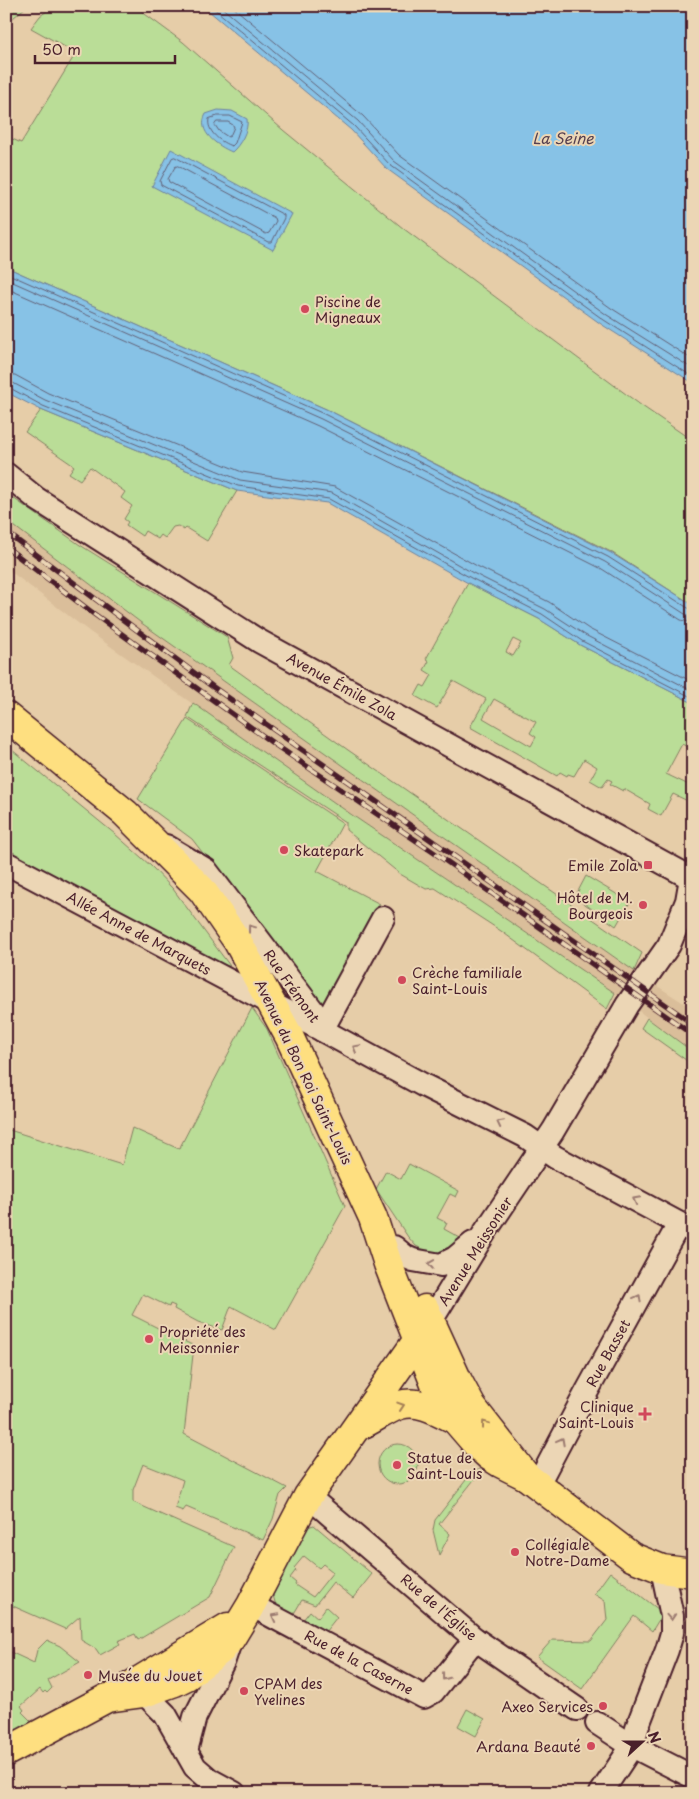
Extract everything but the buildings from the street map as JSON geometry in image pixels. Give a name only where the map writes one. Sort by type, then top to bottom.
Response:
[{"type":"main road","name":"Avenue du Bon Roi Saint-Louis","points":[[6,716],[125,813],[148,835],[202,890],[238,942],[289,1036],[373,1218],[388,1264],[424,1331],[438,1392],[466,1434],[489,1456],[532,1480]]},
{"type":"main road","points":[[373,1218],[401,1257],[424,1331],[458,1381],[472,1406],[532,1480],[632,1558],[662,1569],[693,1573]]},
{"type":"main road","name":"Avenue Meissonier","points":[[6,1752],[114,1696],[209,1661],[242,1620],[308,1496],[424,1331]]},
{"type":"main road","points":[[357,1427],[400,1404],[410,1403],[429,1408],[456,1420]]},
{"type":"main road","name":"Avenue Meissonier","points":[[114,1696],[144,1693],[179,1673]]},
{"type":"street","name":"Avenue Émile Zola","points":[[6,474],[37,498],[259,641],[692,877]]},
{"type":"street","name":"Rue Frémont","points":[[148,835],[206,870],[317,1016],[322,1030],[423,1085],[525,1136],[541,1148],[686,1227]]},
{"type":"street","name":"Allée Anne de Marquets","points":[[6,863],[322,1030]]},
{"type":"street","name":"Avenue Meissonier","points":[[424,1331],[485,1232],[553,1131],[627,1006],[669,945],[687,901],[692,877]]},
{"type":"street","points":[[322,1030],[384,918]]},
{"type":"street","name":"Rue Basset","points":[[532,1480],[686,1227]]},
{"type":"street","points":[[394,1247],[412,1260],[442,1265],[455,1258],[485,1232]]},
{"type":"street","name":"Rue de l'Église","points":[[308,1496],[475,1639],[577,1709]]},
{"type":"street","points":[[602,1793],[632,1746],[672,1633],[672,1616],[662,1569]]},
{"type":"street","points":[[186,1750],[195,1717],[242,1620]]},
{"type":"street","name":"Rue de la Caserne","points":[[242,1620],[424,1696],[433,1692],[475,1639]]},
{"type":"street","points":[[179,1673],[196,1690],[200,1707]]},
{"type":"street","points":[[179,1673],[176,1717],[186,1750]]},
{"type":"street","points":[[144,1693],[165,1714],[195,1767],[210,1780],[234,1793]]},
{"type":"street","points":[[597,1723],[632,1746],[693,1776]]},
{"type":"shaded area","points":[[6,520],[140,622],[634,971],[693,1009],[693,1052],[615,993],[352,815],[90,632],[6,568]]},
{"type":"green space","points":[[6,6],[27,6],[6,24]]},
{"type":"green space","name":"Piscine de Migneaux","points":[[54,6],[134,6],[183,42],[283,130],[404,229],[642,406],[693,441],[693,605],[611,552],[326,409],[6,267],[6,136],[21,143],[76,53],[31,28],[40,16]]},
{"type":"green space","points":[[41,410],[237,491],[207,541],[186,528],[184,530],[178,526],[173,527],[165,538],[161,535],[158,539],[145,531],[142,536],[126,525],[128,522],[124,519],[132,506],[121,498],[125,492],[90,467],[80,480],[69,473],[74,466],[25,432]]},
{"type":"green space","points":[[6,493],[80,545],[227,637],[233,658],[229,665],[348,750],[642,953],[634,971],[140,622],[6,520]]},
{"type":"green space","points":[[468,583],[539,619],[580,645],[693,703],[693,750],[682,744],[666,774],[693,787],[693,796],[690,802],[673,794],[661,816],[648,809],[650,804],[624,789],[623,791],[610,784],[612,781],[608,779],[602,787],[590,780],[597,767],[584,759],[574,776],[568,774],[567,776],[560,772],[557,776],[470,727],[486,699],[453,681],[437,708],[415,696],[421,685],[425,687],[432,675],[424,670],[429,661],[426,659]],"holes":[[[513,639],[521,643],[513,656],[506,652]],[[494,699],[536,722],[530,733],[536,737],[531,746],[483,718]]]},
{"type":"green space","points":[[193,703],[352,815],[615,993],[607,1009],[501,931],[435,888],[426,889],[400,874],[346,830],[346,822],[187,717]]},
{"type":"green space","points":[[187,719],[343,823],[317,871],[380,904],[322,1007],[192,839],[138,799]]},
{"type":"green space","points":[[6,745],[115,834],[151,866],[173,889],[230,966],[224,966],[6,851]]},
{"type":"green space","points":[[586,876],[630,902],[616,926],[575,897]]},
{"type":"green space","points":[[252,1008],[267,1029],[345,1206],[276,1330],[231,1306],[222,1330],[198,1322],[174,1309],[175,1306],[170,1304],[169,1307],[143,1294],[132,1315],[194,1346],[184,1434],[287,1488],[280,1495],[273,1519],[263,1540],[186,1507],[183,1511],[175,1508],[183,1480],[143,1464],[133,1490],[133,1502],[234,1547],[210,1597],[138,1640],[135,1634],[118,1641],[120,1644],[100,1655],[96,1649],[81,1640],[80,1616],[65,1629],[6,1603],[6,1129],[122,1165],[132,1128],[179,1149]]},
{"type":"green space","points":[[647,1018],[693,1052],[693,1065],[641,1028]]},
{"type":"green space","points":[[409,1164],[459,1191],[456,1197],[450,1194],[437,1218],[447,1223],[444,1229],[462,1239],[458,1244],[443,1253],[428,1252],[416,1246],[376,1189],[386,1171],[401,1179]]},
{"type":"green space","points":[[398,1444],[412,1450],[418,1464],[412,1478],[398,1484],[384,1478],[378,1464],[384,1450]]},
{"type":"green space","points":[[473,1471],[481,1471],[439,1524],[450,1534],[439,1555],[433,1530],[435,1520]]},
{"type":"green space","points":[[314,1525],[372,1574],[353,1598],[333,1582],[315,1605],[302,1600],[293,1615],[276,1606],[273,1595],[307,1527]],"holes":[[[304,1556],[319,1568],[323,1564],[333,1572],[313,1597],[295,1585],[296,1583],[290,1578],[296,1570],[294,1568]]]},
{"type":"green space","points":[[610,1572],[663,1613],[652,1631],[634,1616],[582,1689],[537,1657],[552,1640],[591,1641],[607,1620],[605,1601],[594,1594]]},
{"type":"green space","points":[[326,1607],[337,1617],[325,1632],[303,1620],[310,1611],[318,1618]]},
{"type":"green space","points":[[47,1640],[60,1646],[80,1662],[48,1680],[52,1688],[47,1693],[45,1691],[43,1693],[40,1689],[21,1706],[24,1710],[22,1712],[32,1722],[6,1736],[6,1650],[34,1663],[37,1650]]},
{"type":"green space","points":[[467,1709],[485,1719],[476,1736],[458,1726]]},
{"type":"water","name":"La Seine","points":[[203,6],[693,6],[693,383],[601,324],[387,169],[351,130]]},
{"type":"water","points":[[218,110],[232,111],[247,119],[247,128],[243,137],[232,152],[210,138],[204,127],[206,114]]},
{"type":"water","points":[[171,149],[292,214],[273,250],[152,186]]},
{"type":"water","points":[[6,267],[326,409],[611,553],[693,605],[693,703],[580,645],[539,619],[468,583],[327,503],[237,491],[41,410],[6,392]]},
{"type":"railway","points":[[6,532],[213,687],[693,1024]]},
{"type":"railway","points":[[6,547],[94,614],[274,744],[439,856],[693,1035]]},
{"type":"place","name":"Piscine de Migneaux","points":[[305,309]]},
{"type":"place","name":"Skatepark","points":[[284,850]]},
{"type":"place","name":"Emile Zola","points":[[648,865]]},
{"type":"place","name":"Hôtel de M. Bourgeois","points":[[643,905]]},
{"type":"place","name":"Crèche familiale Saint-Louis","points":[[402,980]]},
{"type":"place","name":"Propriété des Meissonnier","points":[[149,1339]]},
{"type":"place","name":"Clinique Saint-Louis","points":[[645,1414]]},
{"type":"place","name":"Statue de Saint-Louis","points":[[397,1465]]},
{"type":"place","name":"Collégiale Notre-Dame","points":[[515,1552]]},
{"type":"place","name":"Musée du Jouet","points":[[88,1675]]},
{"type":"place","name":"CPAM des Yvelines","points":[[244,1691]]},
{"type":"place","name":"Axeo Services","points":[[603,1706]]},
{"type":"place","name":"Ardana Beauté","points":[[591,1746]]}]
